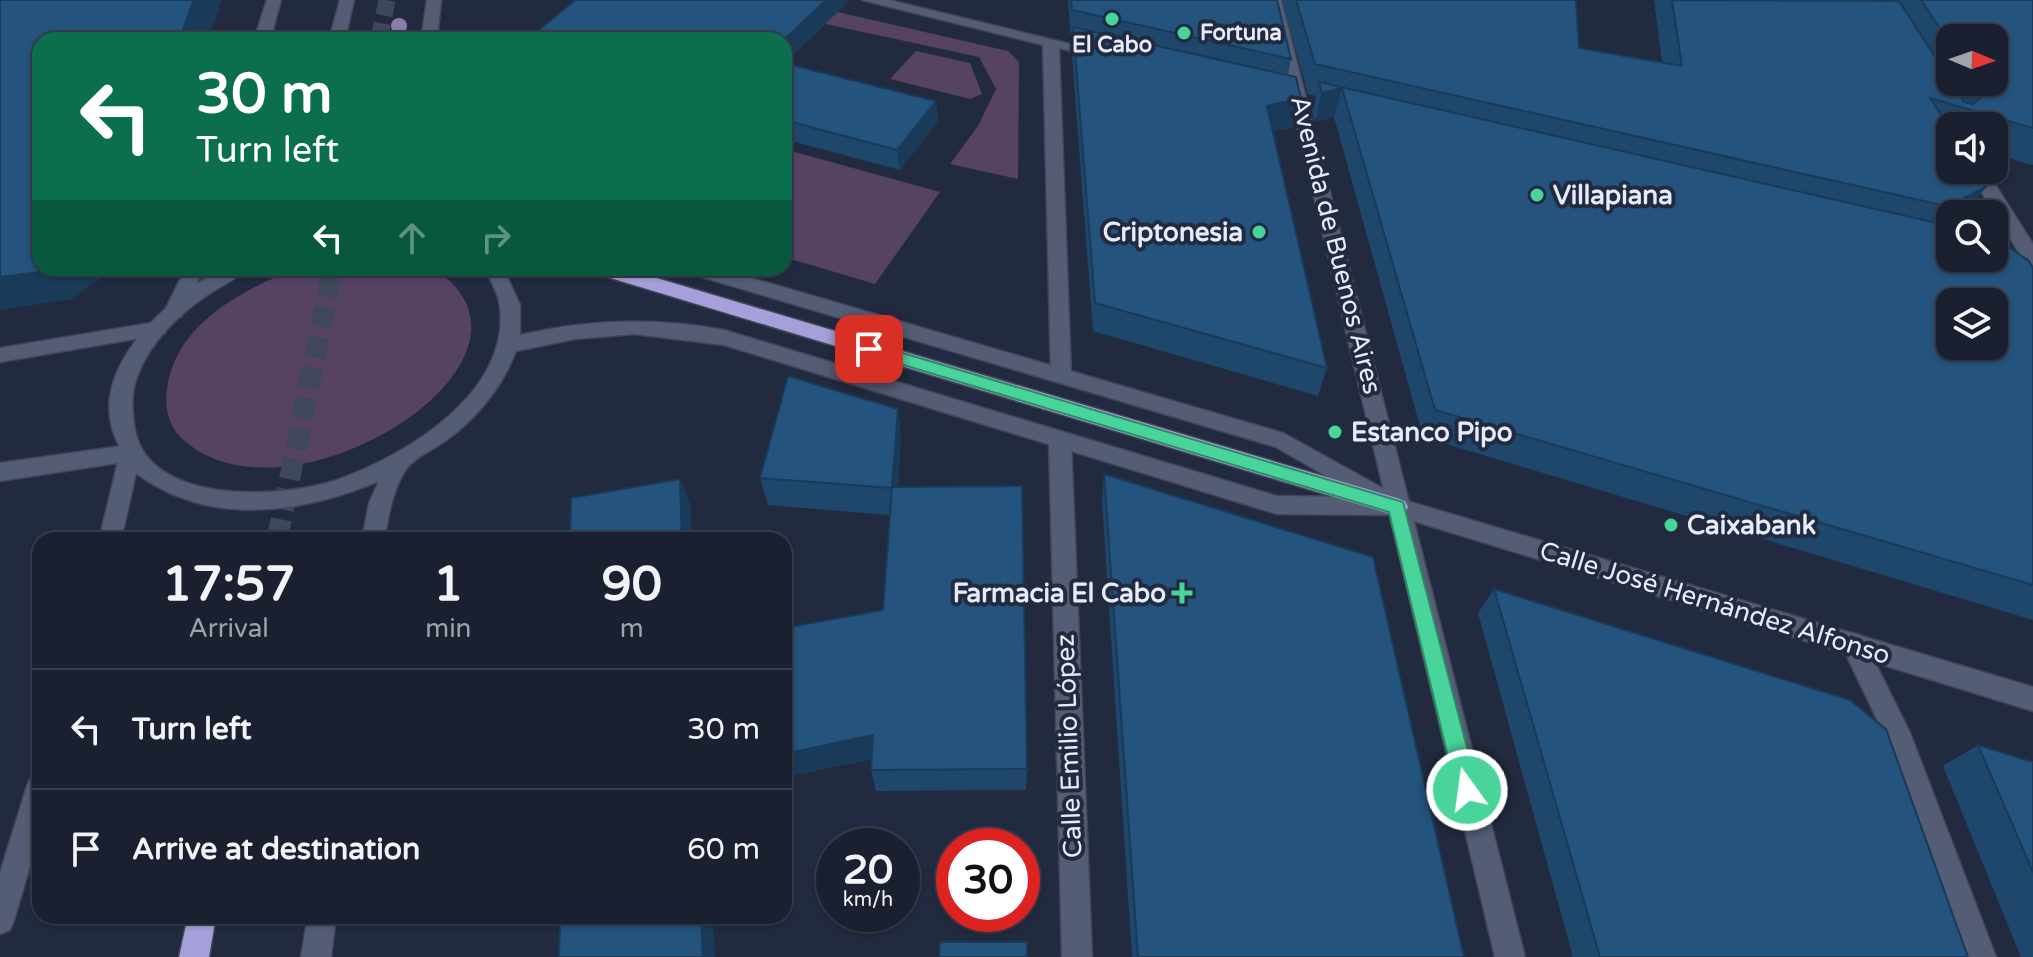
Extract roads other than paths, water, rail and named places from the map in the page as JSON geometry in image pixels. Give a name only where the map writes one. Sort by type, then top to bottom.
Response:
[{"type":"highway","points":[[628,276],[1397,507]]},
{"type":"highway","points":[[194,957],[200,924]]},
{"type":"street","points":[[264,32],[274,0]]},
{"type":"street","points":[[339,32],[347,0]]},
{"type":"street","points":[[430,32],[434,0]]},
{"type":"street","points":[[869,0],[1110,56]]},
{"type":"street","name":"Avenida de Buenos Aires","points":[[1274,0],[1510,957]]},
{"type":"street","points":[[1051,42],[1061,375]]},
{"type":"street","points":[[1985,184],[2029,266]]},
{"type":"street","points":[[174,312],[191,276]]},
{"type":"street","points":[[226,276],[174,312],[157,329],[135,360],[122,392],[119,424],[129,454],[148,473],[174,488],[206,498],[244,502],[286,499],[338,489],[399,461],[443,433],[470,408],[497,371],[509,345],[513,308],[499,276]]},
{"type":"street","name":"Calle José Hernández Alfonso","points":[[722,276],[1283,441],[1397,507],[2033,699]]},
{"type":"street","name":"Calle José Hernández Alfonso","points":[[509,345],[610,326],[687,328],[758,346],[1277,505],[1397,507]]},
{"type":"street","points":[[0,355],[157,329]]},
{"type":"street","name":"Calle Emilio López","points":[[1060,440],[1077,957]]},
{"type":"street","points":[[0,472],[129,454]]},
{"type":"street","points":[[112,532],[129,454]]},
{"type":"street","points":[[375,532],[380,503],[399,461]]},
{"type":"street","points":[[1853,644],[1897,733],[1981,957]]},
{"type":"street","points":[[0,920],[32,813]]},
{"type":"street","points":[[316,957],[321,924]]},
{"type":"tunnel","points":[[381,32],[387,0]]},
{"type":"tunnel","points":[[279,532],[331,276]]},
{"type":"place","name":"El Cabo","points":[[1112,19]]},
{"type":"place","name":"Fortuna","points":[[1184,33]]},
{"type":"place","name":"Villapiana","points":[[1537,195]]},
{"type":"place","name":"Criptonesia","points":[[1259,232]]},
{"type":"place","name":"Estanco Pipo","points":[[1335,432]]},
{"type":"place","name":"Caixabank","points":[[1671,525]]},
{"type":"place","name":"Farmacia El Cabo","points":[[1182,593]]}]
